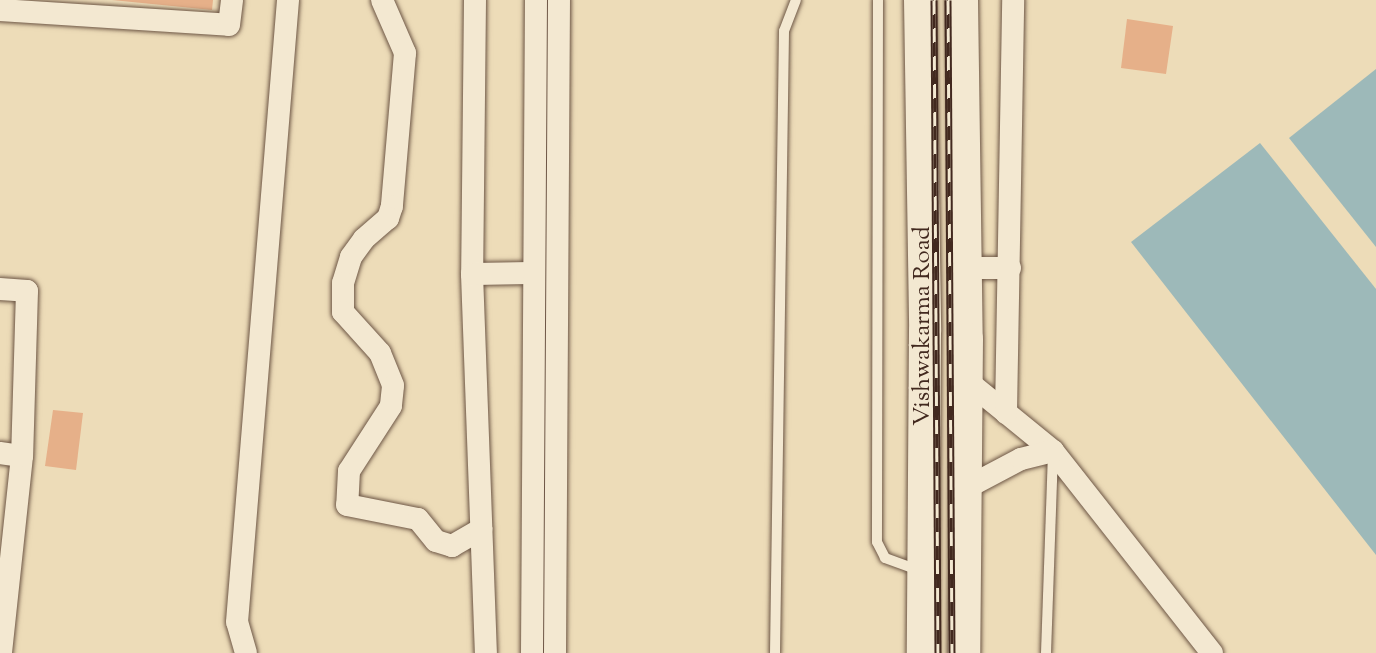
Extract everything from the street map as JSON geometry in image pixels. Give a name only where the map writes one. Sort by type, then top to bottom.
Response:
[{"type":"main road","name":"Vishwakarma Road","points":[[920,0],[925,331],[923,653]]},
{"type":"main road","name":"Vishwakarma Road","points":[[962,0],[966,268],[964,653]]},
{"type":"street","points":[[0,10],[229,25],[232,0]]},
{"type":"street","points":[[246,653],[237,622],[288,0]]},
{"type":"street","points":[[382,0],[405,53],[392,206],[388,218],[364,239],[351,257],[343,283],[343,312],[380,353],[393,386],[391,406],[349,471],[347,505],[418,519],[436,541],[452,546],[481,530]]},
{"type":"street","points":[[475,0],[472,274],[486,653]]},
{"type":"street","points":[[532,653],[532,273],[536,0]]},
{"type":"street","points":[[555,653],[559,0]]},
{"type":"street","points":[[1006,413],[1013,0]]},
{"type":"street","points":[[966,268],[1010,268]]},
{"type":"street","points":[[472,274],[532,273]]},
{"type":"street","points":[[0,289],[27,291],[11,454],[1,653]]},
{"type":"street","points":[[966,380],[1053,451],[1212,653]]},
{"type":"street","points":[[966,488],[1022,459],[1053,451]]},
{"type":"lane","points":[[775,653],[782,75],[784,31],[796,0]]},
{"type":"lane","points":[[878,0],[877,542],[885,558],[923,572]]},
{"type":"lane","points":[[1046,653],[1053,451]]},
{"type":"water","points":[[1376,69],[1376,247],[1289,138]]},
{"type":"water","points":[[1260,143],[1376,289],[1376,555],[1131,242]]},
{"type":"building","points":[[112,0],[213,0],[212,10]]},
{"type":"building","points":[[1127,19],[1173,26],[1166,74],[1121,68]]},
{"type":"building","points":[[53,410],[83,413],[76,470],[45,466]]},
{"type":"railway","points":[[934,0],[938,653]]},
{"type":"railway","points":[[948,0],[952,653]]}]
